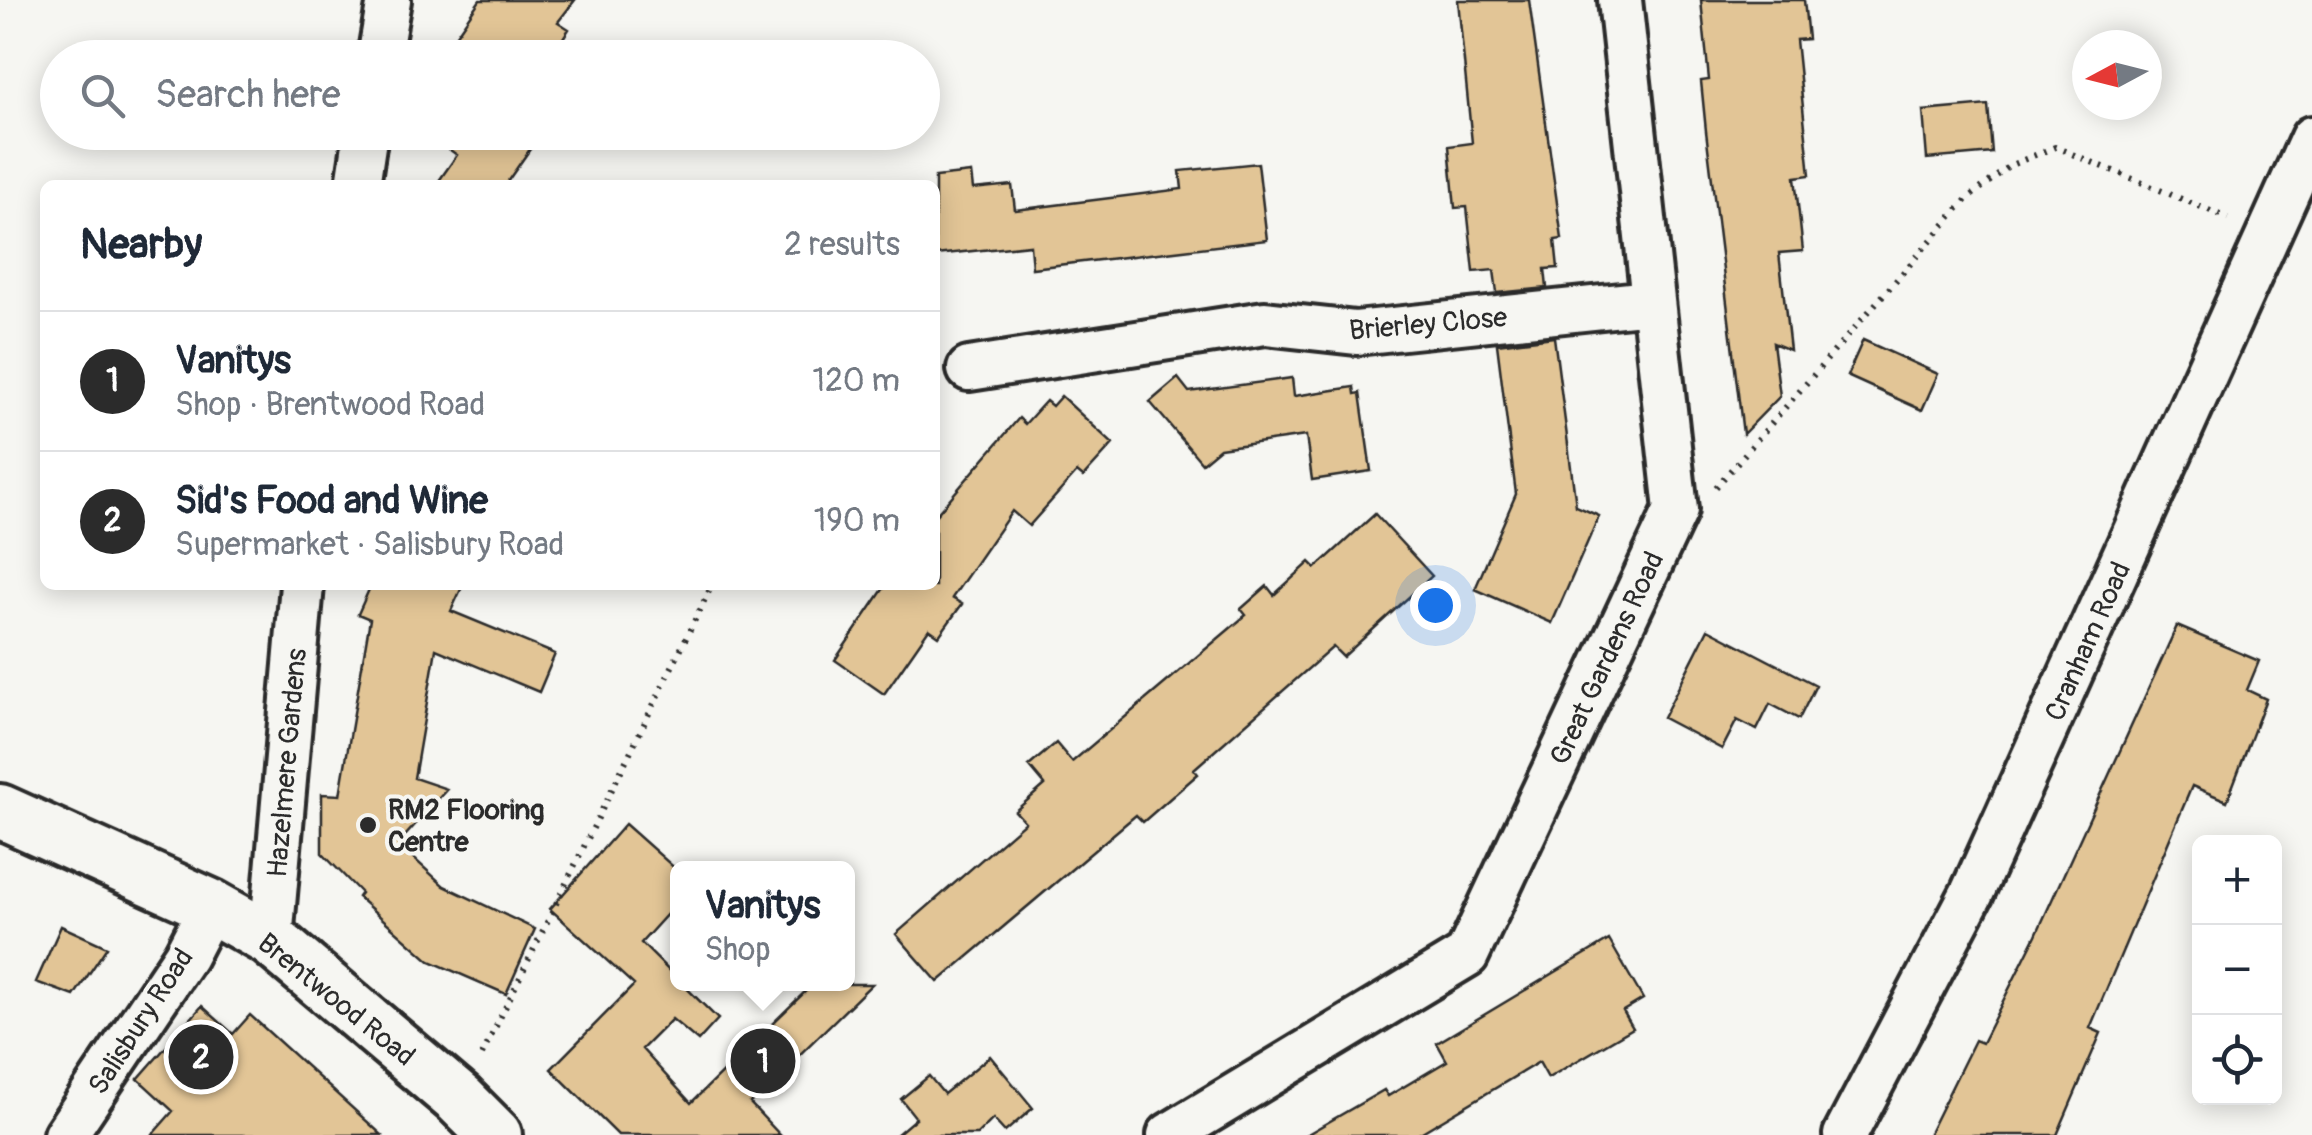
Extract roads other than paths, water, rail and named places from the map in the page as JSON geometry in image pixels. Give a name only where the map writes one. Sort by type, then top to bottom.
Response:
[{"type":"street","points":[[382,40],[388,0]]},
{"type":"street","points":[[1620,0],[1650,302]]},
{"type":"street","name":"Cranham Road","points":[[1845,1135],[1972,893],[2312,138]]},
{"type":"street","points":[[359,180],[363,150]]},
{"type":"street","name":"Brierley Close","points":[[969,369],[1265,323],[1356,333],[1650,302]]},
{"type":"street","name":"Great Gardens Road","points":[[1169,1135],[1466,955],[1676,510],[1650,302]]},
{"type":"street","name":"Hazelmere Gardens","points":[[271,940],[302,590]]},
{"type":"street","name":"Brentwood Road","points":[[0,811],[211,906],[271,940],[477,1117]]},
{"type":"street","name":"Salisbury Road","points":[[65,1135],[185,956],[211,906]]},
{"type":"place","name":"RM2 Flooring Centre","points":[[368,825]]},
{"type":"place","name":"Sid's Food and Wine","points":[[201,1057]]},
{"type":"place","name":"Vanitys","points":[[763,1061]]}]
